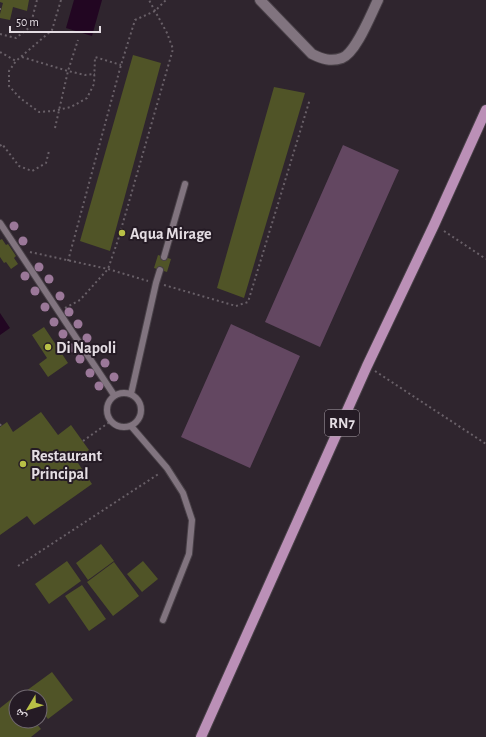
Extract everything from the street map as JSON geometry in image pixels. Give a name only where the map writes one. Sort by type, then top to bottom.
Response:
[{"type":"main road","name":"RN7","points":[[201,737],[368,366],[486,110]]},
{"type":"street","points":[[260,0],[312,54],[322,59],[333,60],[344,58],[354,48],[378,0]]},
{"type":"lane","points":[[164,257],[185,184]]},
{"type":"lane","points":[[0,223],[114,395]]},
{"type":"lane","points":[[131,394],[160,270]]},
{"type":"lane","points":[[121,393],[131,394],[137,398],[142,408],[139,419],[131,426],[117,426],[110,421],[107,415],[109,401],[114,395],[121,393]]},
{"type":"lane","points":[[131,426],[167,468],[183,493],[192,520],[189,554],[163,620]]},
{"type":"path","points":[[0,34],[16,38],[30,27],[37,0]]},
{"type":"path","points":[[61,0],[52,30],[16,61],[9,71],[10,86],[20,98],[39,112],[60,110],[71,107],[87,98],[94,84],[95,57],[121,65]]},
{"type":"path","points":[[59,312],[80,300],[108,269],[118,240],[174,50],[167,33],[149,0]]},
{"type":"path","points":[[68,261],[121,65],[135,20],[155,11],[166,0]]},
{"type":"path","points":[[55,128],[68,71],[78,40]]},
{"type":"path","points":[[0,52],[16,61]]},
{"type":"path","points":[[22,56],[68,71],[85,75],[95,74]]},
{"type":"path","points":[[17,249],[108,269],[236,306],[248,302],[310,98]]},
{"type":"path","points":[[0,146],[2,144],[19,166],[32,171],[46,163],[49,151]]},
{"type":"path","points":[[434,225],[486,259]]},
{"type":"path","points":[[368,366],[486,444]]},
{"type":"path","points":[[83,441],[110,421]]},
{"type":"path","points":[[18,566],[167,468]]},
{"type":"shaded area","points":[[74,0],[102,0],[92,36],[66,28]]},
{"type":"shaded area","points":[[343,145],[399,170],[320,347],[265,322]]},
{"type":"shaded area","points":[[0,313],[10,328],[0,335]]},
{"type":"shaded area","points":[[231,324],[300,356],[250,468],[181,437]]},
{"type":"building","points":[[0,0],[29,0],[27,11],[13,7],[10,20],[0,18],[3,3],[0,2]]},
{"type":"building","points":[[133,55],[161,63],[110,251],[80,241]]},
{"type":"building","points":[[274,87],[305,93],[244,298],[217,288]]},
{"type":"building","points":[[2,239],[6,245],[8,244],[16,256],[14,258],[18,264],[11,269],[0,257],[0,240]]},
{"type":"building","points":[[158,255],[171,259],[167,272],[154,268]]},
{"type":"building","name":"Di Napoli","points":[[44,327],[68,363],[48,377],[39,364],[47,358],[32,335]]},
{"type":"building","points":[[41,412],[58,435],[71,425],[89,450],[76,460],[92,484],[34,525],[27,516],[0,535],[0,427],[7,422],[13,432]]},
{"type":"building","points":[[101,544],[114,561],[88,580],[76,563]]},
{"type":"building","points":[[67,561],[81,581],[49,604],[35,584]]},
{"type":"building","points":[[143,561],[158,579],[142,592],[127,574]]},
{"type":"building","points":[[114,562],[139,596],[113,616],[87,582]]},
{"type":"building","points":[[82,585],[106,619],[89,631],[65,596]]},
{"type":"building","points":[[52,672],[73,700],[48,719],[48,689],[29,689]]},
{"type":"building","points":[[8,702],[8,729],[41,729],[31,737],[0,737],[0,708]]},
{"type":"place","name":"Aqua Mirage","points":[[122,233]]},
{"type":"place","name":"Di Napoli","points":[[48,347]]},
{"type":"place","name":"Restaurant Principal","points":[[23,464]]}]
